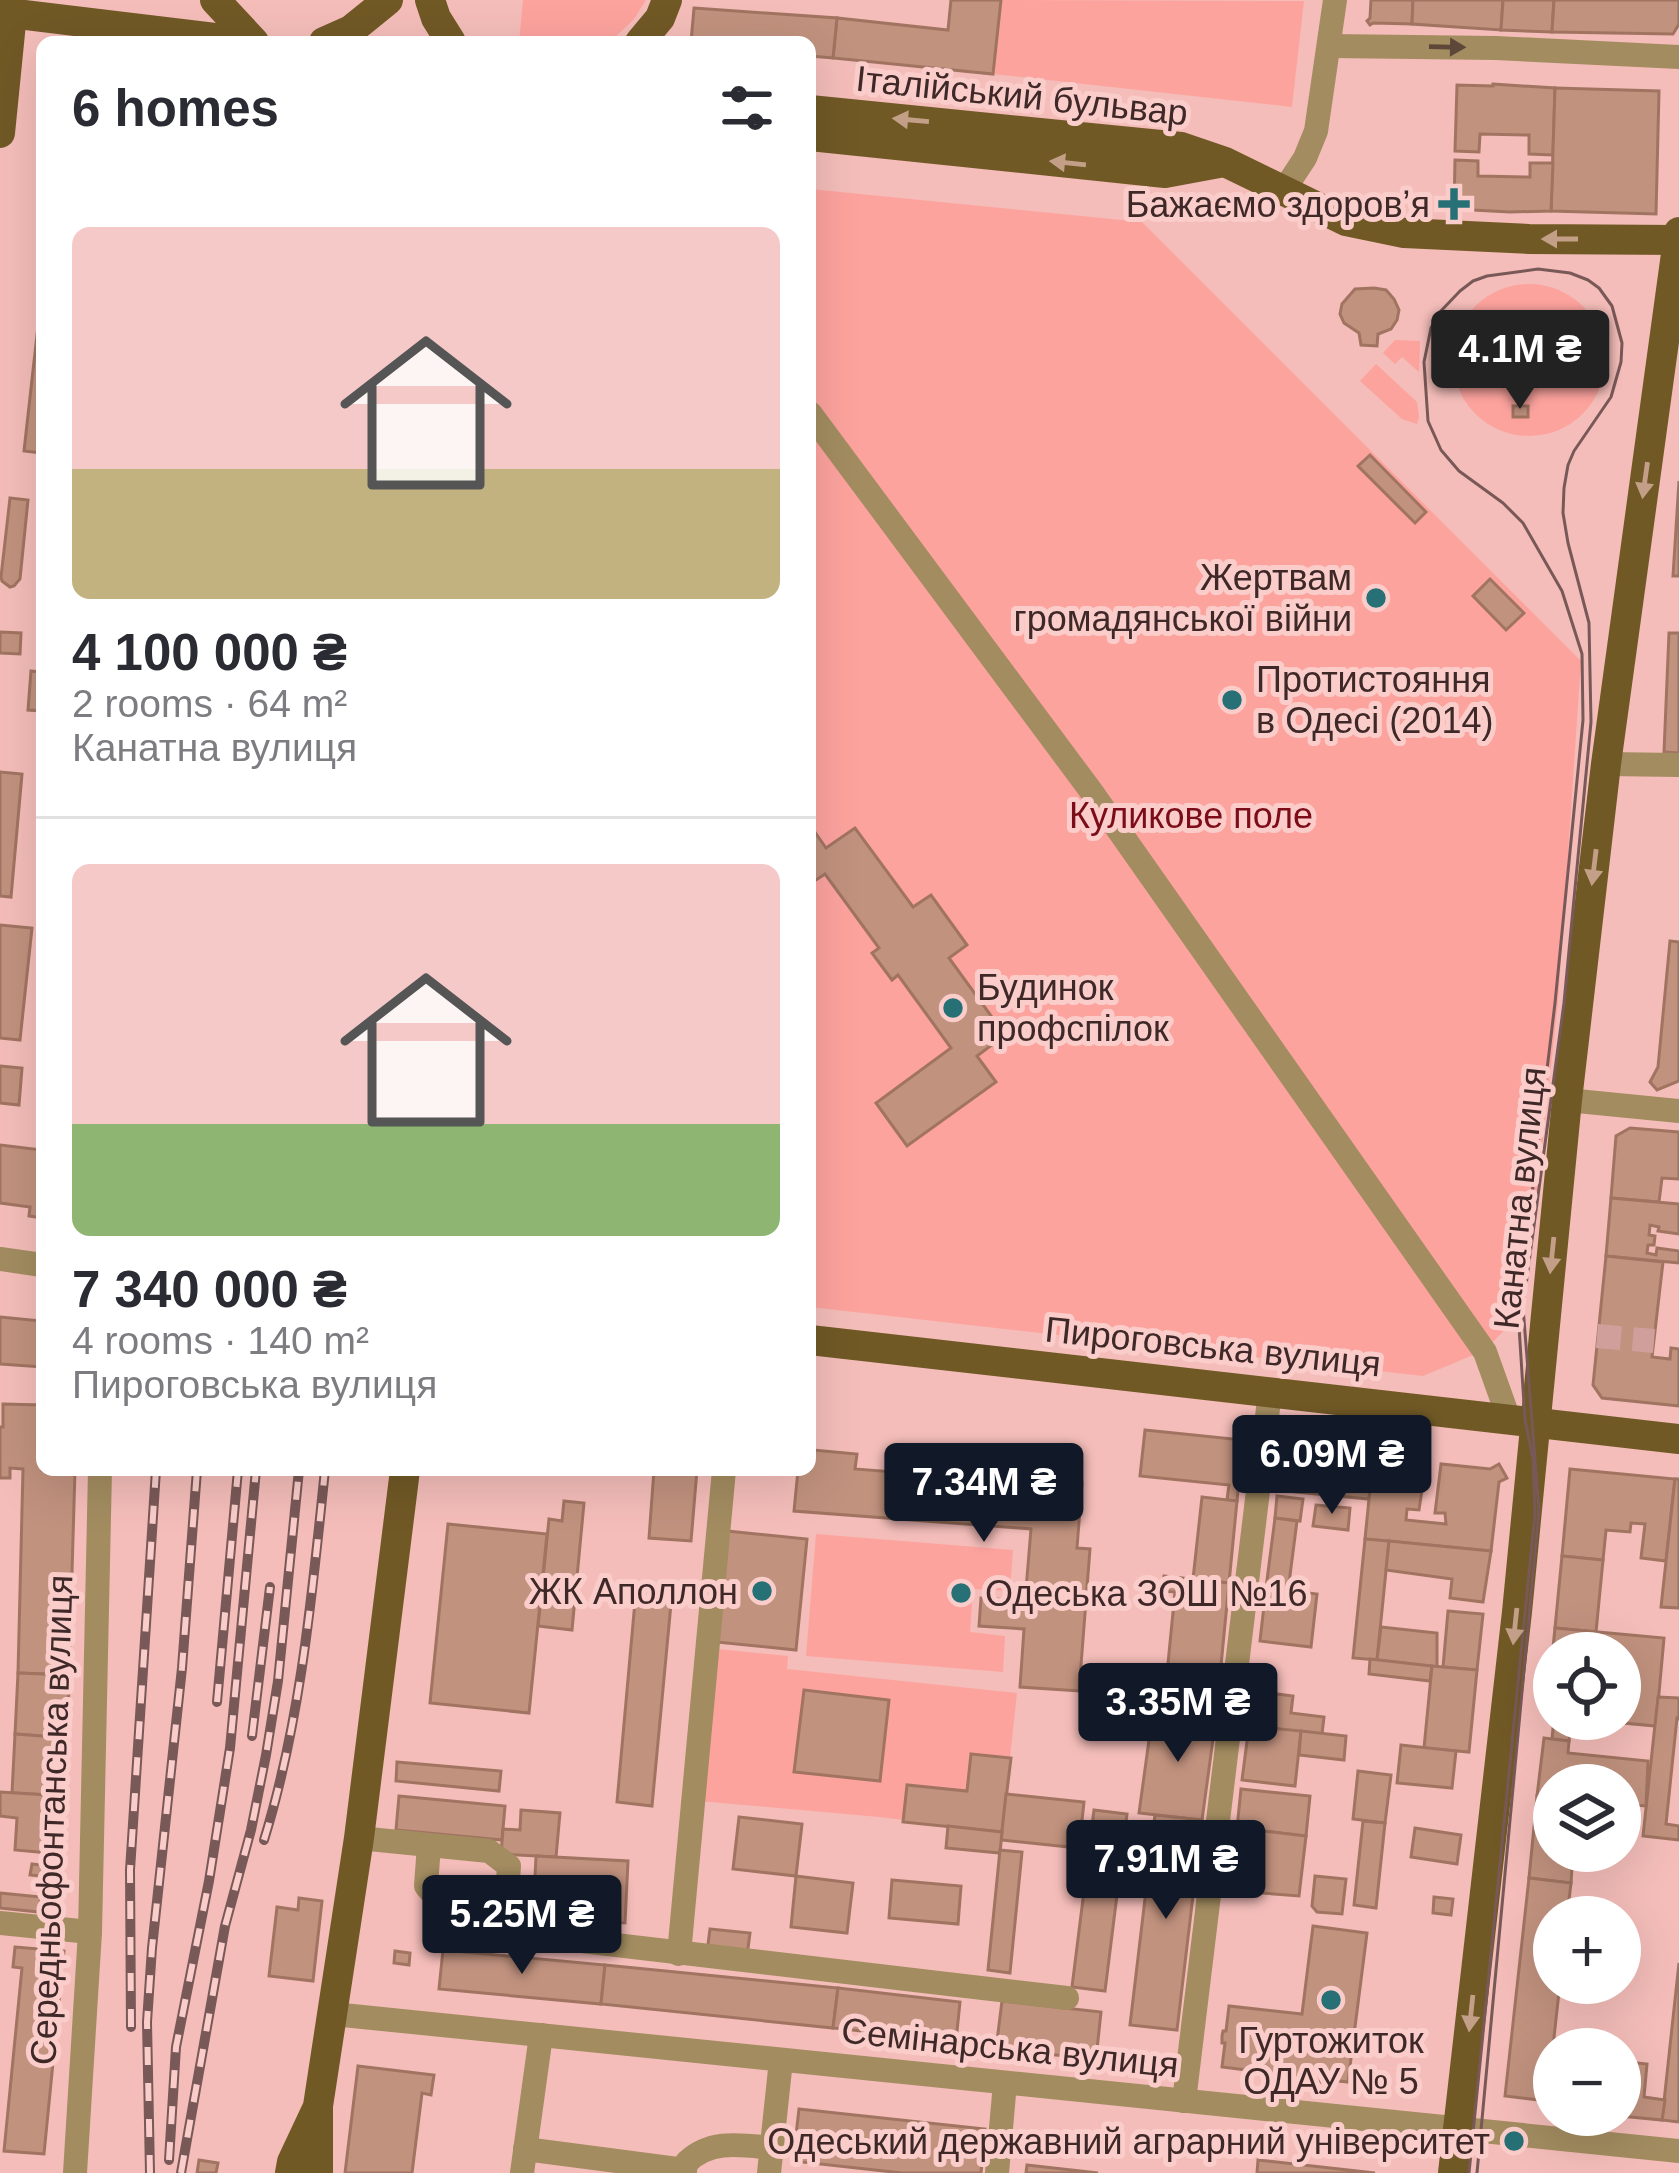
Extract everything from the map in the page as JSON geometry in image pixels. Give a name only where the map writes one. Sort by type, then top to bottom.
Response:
[{"type":"main road","points":[[215,0],[246,36]]},
{"type":"main road","points":[[337,36],[388,0]]},
{"type":"main road","points":[[430,0],[447,36]]},
{"type":"main road","points":[[645,36],[668,0]]},
{"type":"main road","points":[[668,0],[670,36]]},
{"type":"main road","points":[[0,133],[6,12],[202,36]]},
{"type":"main road","name":"Італійський бульвар","points":[[816,111],[1181,148],[1225,162],[1346,220],[1404,233],[1529,239],[1679,237]]},
{"type":"main road","name":"Італійський бульвар","points":[[816,137],[1166,173],[1225,162]]},
{"type":"main road","name":"Канатна вулиця","points":[[1454,2173],[1517,1612],[1522,1421],[1679,237]]},
{"type":"main road","name":"Пироговська вулиця","points":[[816,1341],[1679,1439]]},
{"type":"main road","points":[[318,2173],[318,2106],[359,1838],[403,1476]]},
{"type":"main road","points":[[290,2173],[318,2106]]},
{"type":"street","points":[[1284,190],[1316,131],[1335,0]]},
{"type":"street","points":[[1330,46],[1679,57]]},
{"type":"street","points":[[816,421],[1091,791],[1486,1352],[1522,1421]]},
{"type":"street","points":[[1606,764],[1679,765]]},
{"type":"street","points":[[1567,1100],[1679,1111]]},
{"type":"street","points":[[0,1259],[36,1264]]},
{"type":"street","points":[[1184,2101],[1270,1392]]},
{"type":"street","name":"Середньофонтанська вулиця","points":[[75,2173],[90,1932],[100,1476]]},
{"type":"street","points":[[679,1954],[723,1476]]},
{"type":"street","points":[[359,1838],[429,1845]]},
{"type":"street","points":[[0,1923],[90,1932]]},
{"type":"street","points":[[461,1927],[1067,1999]]},
{"type":"street","name":"Семінарська вулиця","points":[[333,2014],[1679,2151]]},
{"type":"street","points":[[542,2035],[523,2161],[685,2172],[687,2162],[706,2148],[734,2145],[770,2160],[781,2060]]},
{"type":"street","points":[[997,2173],[1006,2083]]},
{"type":"green space","points":[[523,0],[646,0],[616,36],[520,36]]},
{"type":"green space","points":[[1001,0],[1304,1],[1292,107],[993,74]]},
{"type":"green space","name":"Куликове поле","points":[[816,190],[1142,222],[1581,661],[1558,1002],[1524,1310],[1485,1350],[1423,1376],[816,1308]]},
{"type":"green space","points":[[1529,284],[1558,290],[1583,306],[1599,331],[1605,360],[1599,389],[1583,414],[1558,430],[1529,436],[1500,430],[1475,414],[1459,389],[1453,360],[1459,331],[1475,306],[1500,290]]},
{"type":"green space","points":[[1395,340],[1420,341],[1419,372],[1402,357],[1395,364],[1383,353]]},
{"type":"green space","points":[[1376,364],[1417,402],[1417,424],[1402,419],[1360,381]]},
{"type":"green space","points":[[816,1534],[1013,1550],[1010,1591],[973,1589],[970,1632],[1005,1636],[1003,1672],[806,1656]]},
{"type":"green space","points":[[717,1649],[788,1656],[787,1669],[1017,1693],[1002,1832],[699,1801]]},
{"type":"building","points":[[951,0],[1001,0],[993,74],[833,58],[837,18],[948,30]]},
{"type":"building","points":[[1371,0],[1413,0],[1412,24],[1370,25]]},
{"type":"building","points":[[1413,0],[1503,0],[1501,30],[1412,24]]},
{"type":"building","points":[[1503,0],[1554,0],[1552,32],[1501,30]]},
{"type":"building","points":[[1554,0],[1679,0],[1679,24],[1673,34],[1552,32]]},
{"type":"building","points":[[694,8],[837,18],[833,58],[816,57],[816,36],[692,36]]},
{"type":"building","points":[[1457,85],[1555,88],[1553,155],[1529,154],[1529,135],[1480,134],[1479,152],[1455,151]]},
{"type":"building","points":[[1555,88],[1659,91],[1656,214],[1551,211]]},
{"type":"building","points":[[1455,160],[1478,161],[1478,176],[1530,177],[1530,163],[1553,163],[1551,211],[1454,209]]},
{"type":"building","points":[[1355,289],[1386,290],[1394,299],[1397,320],[1391,329],[1378,334],[1377,346],[1361,345],[1359,333],[1344,323],[1342,304]]},
{"type":"building","points":[[36,344],[36,452],[24,451]]},
{"type":"building","points":[[1513,406],[1528,406],[1528,417],[1513,417]]},
{"type":"building","points":[[1370,455],[1426,512],[1415,523],[1358,466]]},
{"type":"building","points":[[1679,481],[1679,576],[1673,576]]},
{"type":"building","points":[[10,498],[28,500],[20,579],[10,587],[1,577]]},
{"type":"building","points":[[1490,579],[1524,613],[1506,630],[1473,596]]},
{"type":"building","points":[[0,632],[21,633],[20,654],[0,653]]},
{"type":"building","points":[[1669,633],[1679,633],[1679,753],[1664,752]]},
{"type":"building","points":[[31,671],[36,671],[36,711],[28,710]]},
{"type":"building","points":[[0,772],[22,774],[11,897],[0,896]]},
{"type":"building","name":"Будинок профспілок","points":[[855,828],[913,907],[931,895],[967,945],[949,958],[1005,1035],[977,1056],[996,1082],[907,1146],[876,1103],[951,1048],[898,975],[892,980],[872,953],[879,948],[825,874],[816,880],[816,834],[826,848]]},
{"type":"building","points":[[0,925],[32,928],[20,1040],[0,1038]]},
{"type":"building","points":[[1670,941],[1679,942],[1679,1081],[1657,1090],[1650,1082],[1658,1067]]},
{"type":"building","points":[[0,1066],[22,1068],[19,1105],[0,1103]]},
{"type":"building","points":[[1630,1128],[1679,1132],[1679,1179],[1662,1178],[1659,1202],[1611,1198],[1616,1136]]},
{"type":"building","points":[[0,1145],[36,1149],[36,1217],[29,1216],[30,1207],[0,1203]]},
{"type":"building","points":[[1611,1198],[1679,1204],[1679,1234],[1650,1225],[1649,1235],[1655,1236],[1647,1253],[1656,1255],[1657,1248],[1679,1251],[1679,1263],[1606,1256]]},
{"type":"building","points":[[1606,1256],[1663,1262],[1652,1357],[1670,1359],[1671,1348],[1679,1349],[1679,1406],[1602,1398],[1593,1385]]},
{"type":"building","points":[[0,1317],[36,1320],[36,1367],[0,1364]]},
{"type":"building","points":[[3,1404],[36,1405],[36,1476],[75,1476],[69,1675],[18,1673],[23,1469],[10,1468],[10,1478],[0,1478]]},
{"type":"building","points":[[1145,1430],[1243,1440],[1237,1501],[1227,1500],[1229,1485],[1140,1476]]},
{"type":"building","points":[[816,1450],[857,1454],[855,1469],[919,1474],[920,1465],[966,1468],[965,1482],[1036,1487],[1038,1471],[1074,1474],[1073,1483],[1082,1483],[1077,1548],[1090,1549],[1079,1691],[1020,1687],[1024,1629],[979,1626],[981,1598],[1025,1601],[1031,1529],[794,1511],[797,1476],[816,1476]]},
{"type":"building","points":[[1277,1450],[1373,1459],[1369,1499],[1274,1490]]},
{"type":"building","points":[[1373,1459],[1426,1463],[1419,1510],[1407,1509],[1406,1520],[1446,1524],[1445,1513],[1435,1513],[1441,1464],[1490,1469],[1499,1464],[1507,1478],[1499,1482],[1491,1551],[1365,1539]]},
{"type":"building","points":[[1570,1469],[1675,1479],[1666,1561],[1641,1558],[1645,1524],[1631,1523],[1630,1532],[1606,1530],[1603,1560],[1562,1556]]},
{"type":"building","points":[[654,1476],[696,1476],[691,1541],[649,1538]]},
{"type":"building","points":[[1675,1479],[1679,1479],[1679,1608],[1661,1607]]},
{"type":"building","points":[[1277,1496],[1303,1499],[1300,1521],[1275,1518]]},
{"type":"building","points":[[1202,1497],[1237,1501],[1229,1583],[1193,1579]]},
{"type":"building","points":[[564,1501],[584,1503],[572,1630],[538,1626],[549,1519],[562,1521]]},
{"type":"building","points":[[1316,1505],[1350,1508],[1348,1530],[1313,1526]]},
{"type":"building","points":[[1275,1518],[1297,1521],[1288,1591],[1266,1588]]},
{"type":"building","points":[[448,1524],[547,1534],[529,1713],[430,1703]]},
{"type":"building","name":"ЖК Аполлон","points":[[727,1531],[807,1539],[796,1650],[716,1642]]},
{"type":"building","points":[[1365,1539],[1389,1541],[1377,1660],[1353,1658]]},
{"type":"building","points":[[1389,1541],[1491,1551],[1483,1602],[1450,1598],[1452,1579],[1386,1570]]},
{"type":"building","points":[[1562,1556],[1603,1560],[1596,1632],[1555,1628]]},
{"type":"building","points":[[1164,1576],[1229,1583],[1216,1717],[1153,1711],[1154,1693],[1165,1694],[1175,1592],[1163,1591]]},
{"type":"building","points":[[1266,1588],[1317,1594],[1311,1647],[1260,1641]]},
{"type":"building","points":[[636,1590],[672,1593],[652,1806],[617,1802]]},
{"type":"building","points":[[1448,1611],[1483,1614],[1477,1670],[1443,1667]]},
{"type":"building","points":[[1381,1627],[1437,1633],[1437,1667],[1377,1660]]},
{"type":"building","points":[[1641,1636],[1664,1638],[1656,1726],[1641,1725]]},
{"type":"building","points":[[1370,1659],[1432,1666],[1430,1681],[1369,1674]]},
{"type":"building","points":[[1432,1666],[1477,1670],[1469,1752],[1424,1748]]},
{"type":"building","points":[[18,1673],[69,1675],[68,1738],[15,1734]]},
{"type":"building","points":[[804,1690],[889,1700],[880,1781],[794,1772]]},
{"type":"building","points":[[1253,1691],[1293,1696],[1291,1713],[1324,1717],[1322,1734],[1249,1726]]},
{"type":"building","points":[[1658,1697],[1679,1698],[1666,1824],[1679,1826],[1679,1840],[1643,1836]]},
{"type":"building","points":[[1153,1711],[1216,1717],[1202,1820],[1139,1813]]},
{"type":"building","points":[[1249,1726],[1301,1731],[1295,1786],[1242,1780]]},
{"type":"building","points":[[1301,1731],[1346,1736],[1344,1760],[1299,1755]]},
{"type":"building","points":[[15,1734],[68,1738],[65,1796],[12,1793]]},
{"type":"building","points":[[1544,1740],[1569,1741],[1568,1753],[1648,1761],[1646,1806],[1641,1806],[1641,1764],[1541,1764]]},
{"type":"building","points":[[1401,1745],[1456,1751],[1452,1788],[1397,1783]]},
{"type":"building","points":[[971,1754],[1011,1758],[1002,1832],[903,1822],[907,1785],[967,1791]]},
{"type":"building","points":[[397,1762],[501,1771],[499,1791],[396,1781]]},
{"type":"building","points":[[1358,1771],[1391,1775],[1385,1823],[1353,1819]]},
{"type":"building","points":[[1241,1789],[1310,1796],[1306,1836],[1237,1828]]},
{"type":"building","points":[[0,1792],[65,1796],[61,1854],[15,1850],[17,1818],[0,1816]]},
{"type":"building","points":[[1006,1794],[1084,1802],[1079,1848],[1001,1840]]},
{"type":"building","points":[[399,1796],[505,1806],[502,1840],[396,1830]]},
{"type":"building","points":[[521,1810],[560,1813],[556,1857],[501,1854],[503,1829],[520,1830]]},
{"type":"building","points":[[1094,1810],[1127,1814],[1119,1879],[1086,1875]]},
{"type":"building","points":[[1155,1815],[1202,1820],[1177,2030],[1130,2025]]},
{"type":"building","points":[[739,1817],[802,1824],[796,1876],[733,1869]]},
{"type":"building","points":[[1363,1821],[1385,1823],[1376,1908],[1354,1905]]},
{"type":"building","points":[[948,1826],[1002,1832],[1000,1853],[946,1848]]},
{"type":"building","points":[[1237,1828],[1306,1836],[1299,1896],[1250,1892],[1232,1874]]},
{"type":"building","points":[[1415,1828],[1461,1835],[1457,1864],[1411,1857]]},
{"type":"building","points":[[1533,1837],[1533,1872],[1572,1872],[1571,1883],[1529,1878]]},
{"type":"building","points":[[1000,1850],[1022,1852],[1010,1973],[988,1970]]},
{"type":"building","points":[[536,1856],[628,1861],[625,1923],[533,1918]]},
{"type":"building","points":[[32,1864],[60,1867],[59,1878],[30,1875]]},
{"type":"building","points":[[1086,1875],[1119,1879],[1105,1991],[1072,1987]]},
{"type":"building","points":[[42,1876],[54,1878],[52,1904],[40,1903]]},
{"type":"building","points":[[796,1876],[853,1883],[847,1933],[791,1927]]},
{"type":"building","points":[[1315,1876],[1346,1879],[1342,1914],[1317,1912],[1312,1906]]},
{"type":"building","points":[[1529,1878],[1571,1883],[1569,1896],[1533,1896],[1533,2004],[1558,2004],[1555,2028],[1533,2028],[1533,2099],[1505,2096]]},
{"type":"building","points":[[892,1880],[961,1886],[958,1924],[889,1918]]},
{"type":"building","points":[[0,1893],[41,1897],[39,1912],[0,1908]]},
{"type":"building","points":[[1434,1897],[1453,1899],[1451,1915],[1433,1913]]},
{"type":"building","points":[[299,1898],[322,1901],[313,1981],[269,1976],[277,1907],[298,1910]]},
{"type":"building","name":"Гуртожиток ОДАУ № 5","points":[[1313,1926],[1367,1933],[1348,2082],[1222,2067],[1229,2006],[1302,2014]]},
{"type":"building","points":[[710,1929],[750,1933],[747,1956],[707,1952]]},
{"type":"building","points":[[15,1947],[64,1951],[44,2154],[4,2151],[22,1968],[13,1967]]},
{"type":"building","points":[[443,1950],[605,1965],[601,2004],[439,1989]]},
{"type":"building","points":[[395,1951],[410,1953],[409,1965],[394,1963]]},
{"type":"building","points":[[1679,1963],[1679,2122],[1662,2120]]},
{"type":"building","points":[[605,1965],[838,1988],[833,2028],[601,2004]]},
{"type":"building","points":[[838,1988],[960,2002],[956,2041],[833,2028]]},
{"type":"building","points":[[1002,2001],[1101,2012],[1096,2059],[996,2049]]},
{"type":"building","points":[[1641,2063],[1647,2064],[1644,2097],[1665,2100],[1662,2120],[1641,2118]]},
{"type":"building","points":[[358,2066],[434,2075],[431,2095],[422,2093],[412,2173],[345,2173]]},
{"type":"building","points":[[799,2109],[985,2129],[981,2173],[902,2173],[793,2161]]},
{"type":"building","points":[[199,2160],[218,2163],[216,2173],[197,2173]]},
{"type":"building","points":[[1258,2160],[1375,2173],[1257,2173]]},
{"type":"building","points":[[1027,2165],[1098,2173],[1026,2173]]},
{"type":"tunnel","points":[[1597,1336],[1654,1341]]},
{"type":"tram line","points":[[1469,2173],[1535,1513],[1518,1311],[1583,720],[1582,654],[1562,591],[1523,523],[1459,471],[1441,450],[1428,421],[1424,362],[1431,328],[1460,291],[1487,276],[1538,269],[1570,273],[1599,288],[1612,306],[1622,343],[1611,397],[1574,451],[1564,488],[1568,543],[1589,623],[1591,722],[1564,1003],[1523,1307],[1539,1510],[1477,2173]]},
{"type":"railway","points":[[131,2027],[130,1870],[156,1476]]},
{"type":"railway","points":[[150,2173],[147,2022],[197,1476]]},
{"type":"railway","points":[[217,1702],[237,1476]]},
{"type":"railway","points":[[169,2160],[176,2047],[230,1748],[255,1476]]},
{"type":"railway","points":[[181,2173],[225,1926],[266,1755],[298,1476]]},
{"type":"railway","points":[[264,1840],[296,1703],[324,1476]]},
{"type":"railway","points":[[252,1736],[270,1587]]},
{"type":"place","name":"Бажаємо здоровʼя","points":[[1454,204]]},
{"type":"place","name":"Жертвам громадянської війни","points":[[1376,598]]},
{"type":"place","name":"Протистояння в Одесі (2014)","points":[[1232,700]]},
{"type":"place","name":"Будинок профспілок","points":[[953,1008]]},
{"type":"place","name":"ЖК Аполлон","points":[[762,1591]]},
{"type":"place","name":"Одеська ЗОШ №16","points":[[961,1593]]},
{"type":"place","name":"Гуртожиток ОДАУ № 5","points":[[1331,2000]]},
{"type":"place","name":"Одеський державний аграрний університет","points":[[1514,2141]]}]
